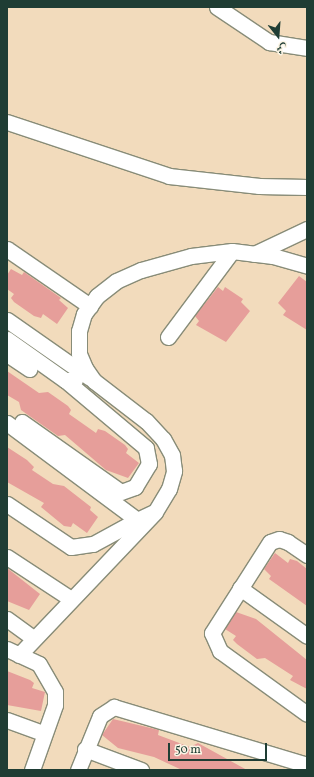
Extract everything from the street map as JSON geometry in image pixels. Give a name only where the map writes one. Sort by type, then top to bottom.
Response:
[{"type":"street","points":[[217,7],[269,42],[307,48]]},
{"type":"street","points":[[7,122],[169,176],[258,186],[307,187]]},
{"type":"street","points":[[254,254],[307,229]]},
{"type":"street","points":[[7,249],[90,306]]},
{"type":"street","points":[[168,337],[232,251]]},
{"type":"street","points":[[94,381],[79,354],[79,331],[90,306],[116,281],[142,270],[191,256],[232,251],[254,254],[307,266]]},
{"type":"street","points":[[7,320],[94,381],[146,421],[172,455],[174,471],[169,489],[155,512],[71,599],[32,637],[13,652],[39,664],[52,681],[54,705],[43,733],[32,770]]},
{"type":"street","points":[[7,339],[65,380],[146,448],[149,464],[135,487],[121,492],[14,422]]},
{"type":"street","points":[[7,354],[28,369]]},
{"type":"street","points":[[65,380],[94,381]]},
{"type":"street","points":[[14,422],[137,520]]},
{"type":"street","points":[[7,504],[71,547],[93,544],[155,512]]},
{"type":"street","points":[[307,555],[288,542],[279,539],[270,542],[216,624],[214,642],[220,651],[307,714]]},
{"type":"street","points":[[7,557],[71,599]]},
{"type":"street","points":[[240,588],[307,636]]},
{"type":"street","points":[[7,619],[32,637]]},
{"type":"street","points":[[78,770],[85,749],[100,716],[114,707],[307,765]]},
{"type":"street","points":[[7,720],[43,733]]},
{"type":"street","points":[[85,749],[140,770]]},
{"type":"building","points":[[11,269],[22,275],[24,272],[61,298],[59,300],[68,308],[57,324],[43,314],[41,318],[34,316],[14,302],[11,298],[14,294],[7,289],[7,275]]},
{"type":"building","points":[[299,276],[307,282],[307,330],[283,315],[286,311],[278,303]]},
{"type":"building","points":[[218,287],[223,291],[225,287],[243,299],[241,302],[250,311],[226,342],[196,325],[199,321],[195,316]]},
{"type":"building","points":[[7,371],[39,393],[48,392],[68,406],[71,410],[69,414],[96,433],[98,429],[105,431],[125,445],[128,449],[126,453],[139,463],[128,478],[106,470],[65,435],[58,436],[21,410],[19,402],[7,395]]},
{"type":"building","points":[[7,447],[27,460],[34,467],[32,470],[53,484],[64,486],[91,507],[90,510],[98,517],[87,533],[73,523],[71,527],[64,526],[41,507],[44,503],[7,482]]},
{"type":"building","points":[[275,553],[288,563],[290,559],[297,561],[307,569],[307,606],[269,579],[271,576],[264,569]]},
{"type":"building","points":[[7,568],[40,594],[29,610],[7,601]]},
{"type":"building","points":[[236,612],[256,619],[307,660],[307,689],[290,680],[293,676],[265,658],[257,659],[233,640],[236,636],[225,629]]},
{"type":"building","points":[[7,671],[30,680],[34,683],[32,688],[45,692],[41,711],[7,705]]},
{"type":"building","points":[[113,719],[159,730],[158,735],[190,747],[198,743],[247,770],[182,770],[154,757],[118,748],[102,735]]}]
